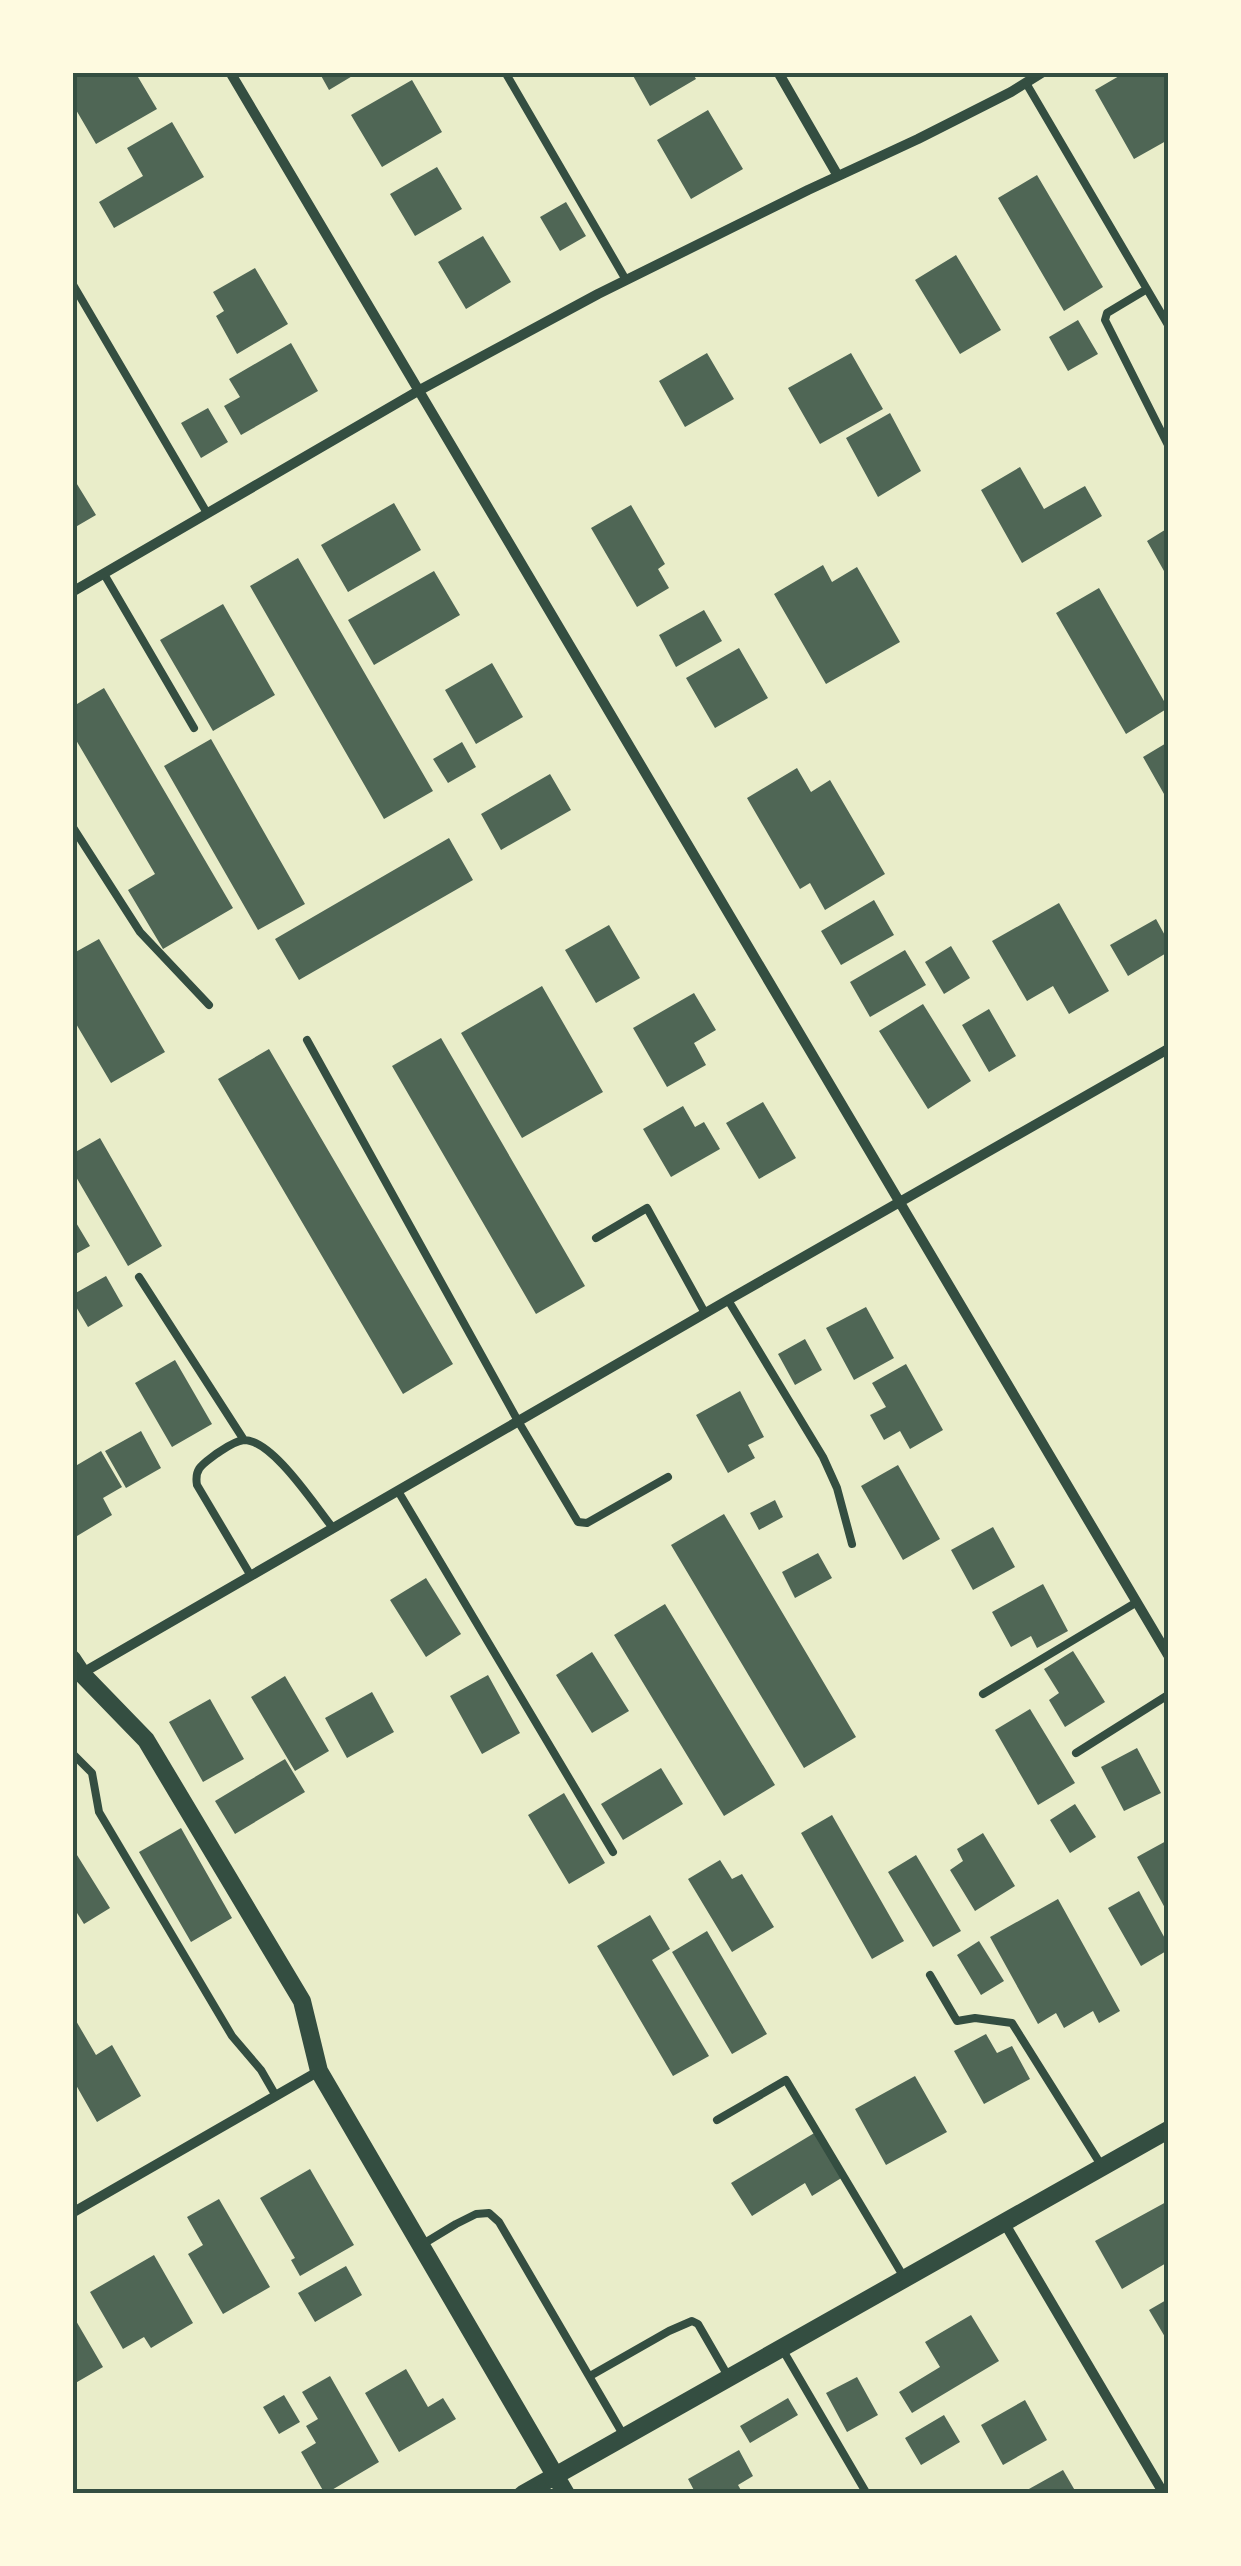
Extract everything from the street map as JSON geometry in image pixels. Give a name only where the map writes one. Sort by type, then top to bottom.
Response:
[{"type":"street","points":[[230,72],[1168,1655]]},
{"type":"street","points":[[778,72],[838,176]]},
{"type":"street","points":[[72,592],[418,391],[626,280],[918,139],[1043,72]]},
{"type":"street","points":[[566,2494],[320,2071],[302,2001],[283,1968],[146,1740],[76,1670],[251,1576],[1168,1049]]},
{"type":"street","points":[[72,2213],[320,2071]]},
{"type":"street","points":[[523,2494],[1168,2130]]},
{"type":"street","points":[[1004,2224],[1164,2494]]},
{"type":"lane","points":[[506,72],[626,280]]},
{"type":"lane","points":[[1026,83],[1168,325]]},
{"type":"lane","points":[[72,283],[207,513]]},
{"type":"lane","points":[[1148,289],[1107,314],[1105,320],[1168,445]]},
{"type":"lane","points":[[104,574],[194,728]]},
{"type":"lane","points":[[72,826],[140,932],[209,1005]]},
{"type":"lane","points":[[307,1040],[518,1422],[578,1522],[587,1522],[668,1476]]},
{"type":"lane","points":[[596,1238],[646,1208],[705,1313]]},
{"type":"lane","points":[[139,1277],[244,1440]]},
{"type":"lane","points":[[728,1300],[823,1458],[837,1488],[852,1544]]},
{"type":"lane","points":[[251,1576],[197,1485],[195,1473],[199,1466],[232,1444],[244,1440],[260,1444],[274,1454],[333,1528]]},
{"type":"lane","points":[[398,1491],[612,1852]]},
{"type":"lane","points":[[984,1694],[1137,1602]]},
{"type":"lane","points":[[1076,1753],[1168,1695]]},
{"type":"lane","points":[[72,1753],[92,1773],[99,1812],[232,2036],[261,2070],[276,2096]]},
{"type":"lane","points":[[930,1976],[957,2021],[975,2018],[1012,2023],[1103,2168]]},
{"type":"lane","points":[[717,2120],[786,2080],[905,2279]]},
{"type":"lane","points":[[422,2246],[476,2214],[489,2213],[499,2222],[624,2436]]},
{"type":"lane","points":[[590,2376],[668,2330],[692,2321],[698,2324],[728,2376]]},
{"type":"lane","points":[[782,2347],[867,2494]]},
{"type":"building","points":[[84,72],[135,72],[157,109],[96,144],[72,103],[72,79]]},
{"type":"building","points":[[319,72],[359,72],[329,90]]},
{"type":"building","points":[[631,72],[692,72],[696,79],[650,106]]},
{"type":"building","points":[[1126,72],[1168,72],[1168,146],[1166,141],[1134,159],[1095,90]]},
{"type":"building","points":[[412,80],[442,132],[382,167],[351,115]]},
{"type":"building","points":[[708,110],[743,169],[691,199],[657,140]]},
{"type":"building","points":[[172,122],[204,177],[114,228],[99,202],[143,176],[127,148]]},
{"type":"building","points":[[437,167],[462,209],[415,236],[390,194]]},
{"type":"building","points":[[1037,175],[1103,287],[1064,311],[998,198]]},
{"type":"building","points":[[566,202],[586,236],[560,251],[540,217]]},
{"type":"building","points":[[483,236],[511,282],[466,309],[438,262]]},
{"type":"building","points":[[956,255],[1001,330],[960,354],[915,280]]},
{"type":"building","points":[[255,268],[288,324],[237,354],[216,316],[224,311],[213,292]]},
{"type":"building","points":[[1078,320],[1098,354],[1068,371],[1049,337]]},
{"type":"building","points":[[291,343],[318,391],[241,435],[224,406],[240,397],[229,379]]},
{"type":"building","points":[[707,353],[734,399],[685,427],[659,381]]},
{"type":"building","points":[[851,353],[883,409],[820,444],[788,388]]},
{"type":"building","points":[[208,408],[228,442],[201,458],[181,423]]},
{"type":"building","points":[[890,413],[921,471],[878,497],[846,438]]},
{"type":"building","points":[[1020,467],[1044,509],[1085,486],[1102,516],[1022,563],[981,490]]},
{"type":"building","points":[[72,476],[96,515],[72,529]]},
{"type":"building","points":[[394,503],[421,550],[348,592],[321,545]]},
{"type":"building","points":[[631,505],[665,564],[658,569],[669,588],[637,607],[591,528]]},
{"type":"building","points":[[1168,528],[1168,578],[1147,541]]},
{"type":"building","points":[[298,558],[433,791],[384,819],[250,586]]},
{"type":"building","points":[[823,565],[832,582],[857,567],[900,642],[826,684],[774,594]]},
{"type":"building","points":[[434,571],[460,615],[374,665],[348,620]]},
{"type":"building","points":[[1099,588],[1168,708],[1126,734],[1056,613]]},
{"type":"building","points":[[223,604],[275,695],[213,731],[160,640]]},
{"type":"building","points":[[704,610],[722,641],[676,667],[659,635]]},
{"type":"building","points":[[739,648],[768,698],[715,728],[686,678]]},
{"type":"building","points":[[492,663],[523,717],[476,744],[445,690]]},
{"type":"building","points":[[104,688],[233,908],[163,949],[128,890],[155,874],[76,740],[72,743],[72,707]]},
{"type":"building","points":[[211,739],[305,904],[258,930],[164,766]]},
{"type":"building","points":[[462,742],[476,767],[448,783],[433,759]]},
{"type":"building","points":[[1168,742],[1168,801],[1143,757]]},
{"type":"building","points":[[797,768],[811,792],[830,780],[885,874],[825,910],[810,883],[800,889],[747,798]]},
{"type":"building","points":[[550,774],[571,810],[501,850],[481,814]]},
{"type":"building","points":[[449,838],[473,880],[299,980],[275,939]]},
{"type":"building","points":[[874,900],[894,935],[841,965],[821,931]]},
{"type":"building","points":[[1059,903],[1109,991],[1069,1014],[1053,986],[1027,1001],[992,941]]},
{"type":"building","points":[[1156,919],[1168,941],[1168,952],[1128,976],[1110,945]]},
{"type":"building","points":[[609,925],[640,978],[596,1003],[565,950]]},
{"type":"building","points":[[99,939],[165,1052],[111,1083],[72,1017],[72,954]]},
{"type":"building","points":[[951,946],[970,978],[944,994],[925,962]]},
{"type":"building","points":[[905,950],[926,985],[870,1017],[850,982]]},
{"type":"building","points":[[542,986],[603,1092],[522,1138],[461,1033]]},
{"type":"building","points":[[694,993],[716,1030],[694,1043],[706,1065],[667,1087],[633,1028]]},
{"type":"building","points":[[923,1004],[971,1081],[928,1109],[879,1031]]},
{"type":"building","points":[[989,1009],[1016,1056],[989,1072],[962,1025]]},
{"type":"building","points":[[441,1038],[585,1286],[536,1314],[392,1066]]},
{"type":"building","points":[[269,1049],[453,1364],[403,1394],[218,1079]]},
{"type":"building","points":[[763,1102],[796,1158],[759,1179],[726,1123]]},
{"type":"building","points":[[683,1106],[695,1127],[704,1122],[720,1149],[671,1177],[643,1129]]},
{"type":"building","points":[[100,1138],[162,1246],[128,1266],[72,1170],[72,1154]]},
{"type":"building","points":[[72,1216],[90,1246],[72,1256]]},
{"type":"building","points":[[106,1276],[123,1306],[88,1327],[72,1295]]},
{"type":"building","points":[[866,1307],[894,1358],[854,1380],[826,1328]]},
{"type":"building","points":[[805,1339],[822,1370],[795,1385],[778,1354]]},
{"type":"building","points":[[175,1360],[212,1424],[172,1447],[135,1383]]},
{"type":"building","points":[[906,1364],[943,1430],[910,1449],[900,1431],[884,1440],[870,1415],[886,1407],[872,1383]]},
{"type":"building","points":[[740,1391],[764,1437],[748,1445],[755,1458],[728,1473],[696,1415]]},
{"type":"building","points":[[141,1431],[161,1468],[126,1488],[105,1451]]},
{"type":"building","points":[[101,1451],[122,1487],[103,1498],[112,1515],[72,1539],[72,1468]]},
{"type":"building","points":[[898,1465],[940,1539],[903,1560],[861,1486]]},
{"type":"building","points":[[775,1500],[783,1517],[759,1530],[750,1513]]},
{"type":"building","points":[[724,1514],[856,1737],[804,1768],[671,1545]]},
{"type":"building","points":[[993,1527],[1015,1567],[973,1590],[951,1550]]},
{"type":"building","points":[[818,1553],[832,1578],[795,1598],[782,1572]]},
{"type":"building","points":[[426,1578],[461,1634],[426,1657],[390,1600]]},
{"type":"building","points":[[1043,1584],[1068,1631],[1037,1648],[1031,1636],[1011,1647],[992,1612]]},
{"type":"building","points":[[665,1604],[775,1785],[724,1816],[614,1635]]},
{"type":"building","points":[[1073,1651],[1105,1702],[1065,1727],[1049,1700],[1059,1693],[1044,1669]]},
{"type":"building","points":[[592,1652],[629,1711],[592,1733],[556,1675]]},
{"type":"building","points":[[488,1675],[520,1733],[482,1754],[450,1696]]},
{"type":"building","points":[[285,1676],[329,1751],[295,1771],[251,1697]]},
{"type":"building","points":[[372,1692],[394,1732],[347,1758],[325,1718]]},
{"type":"building","points":[[210,1699],[244,1759],[203,1782],[169,1722]]},
{"type":"building","points":[[1030,1709],[1075,1783],[1038,1805],[995,1730]]},
{"type":"building","points":[[1137,1748],[1161,1793],[1124,1811],[1101,1767]]},
{"type":"building","points":[[285,1759],[305,1792],[235,1834],[215,1801]]},
{"type":"building","points":[[661,1768],[683,1804],[623,1840],[601,1804]]},
{"type":"building","points":[[564,1793],[605,1863],[569,1884],[528,1815]]},
{"type":"building","points":[[1075,1804],[1096,1837],[1070,1853],[1050,1820]]},
{"type":"building","points":[[832,1815],[904,1941],[872,1959],[801,1833]]},
{"type":"building","points":[[181,1828],[232,1918],[191,1942],[139,1852]]},
{"type":"building","points":[[983,1833],[1015,1886],[975,1911],[950,1870],[963,1861],[957,1849]]},
{"type":"building","points":[[1168,1840],[1168,1907],[1165,1908],[1137,1857]]},
{"type":"building","points":[[72,1847],[110,1908],[84,1924],[72,1905]]},
{"type":"building","points":[[916,1855],[961,1931],[933,1947],[888,1872]]},
{"type":"building","points":[[720,1860],[732,1879],[742,1874],[774,1927],[732,1952],[688,1879]]},
{"type":"building","points":[[1139,1891],[1168,1944],[1168,1950],[1141,1966],[1108,1908]]},
{"type":"building","points":[[1058,1899],[1120,2011],[1099,2023],[1093,2011],[1064,2028],[1056,2013],[1038,2024],[990,1937]]},
{"type":"building","points":[[650,1915],[670,1949],[652,1960],[709,2056],[673,2076],[597,1946]]},
{"type":"building","points":[[707,1931],[767,2034],[732,2054],[672,1952]]},
{"type":"building","points":[[979,1941],[1004,1981],[981,1995],[957,1955]]},
{"type":"building","points":[[72,2014],[96,2055],[112,2045],[141,2096],[97,2122],[76,2085],[72,2087]]},
{"type":"building","points":[[986,2034],[997,2053],[1012,2046],[1030,2079],[984,2104],[954,2051]]},
{"type":"building","points":[[915,2076],[947,2132],[886,2165],[855,2109]]},
{"type":"building","points":[[816,2132],[843,2177],[812,2196],[805,2183],[752,2216],[731,2183]]},
{"type":"building","points":[[310,2169],[354,2245],[300,2276],[291,2260],[295,2258],[260,2198]]},
{"type":"building","points":[[219,2199],[270,2287],[223,2314],[188,2254],[203,2245],[187,2217]]},
{"type":"building","points":[[1168,2201],[1168,2262],[1122,2289],[1095,2241]]},
{"type":"building","points":[[154,2255],[193,2323],[151,2348],[144,2337],[123,2349],[90,2292]]},
{"type":"building","points":[[346,2266],[362,2295],[315,2322],[298,2293]]},
{"type":"building","points":[[1168,2299],[1168,2342],[1149,2310]]},
{"type":"building","points":[[72,2314],[103,2367],[72,2385]]},
{"type":"building","points":[[971,2315],[999,2361],[912,2413],[899,2392],[940,2367],[925,2342]]},
{"type":"building","points":[[406,2369],[428,2407],[443,2398],[456,2419],[399,2452],[365,2393]]},
{"type":"building","points":[[330,2376],[379,2462],[325,2494],[301,2452],[316,2443],[306,2426],[318,2419],[302,2392]]},
{"type":"building","points":[[857,2377],[878,2415],[847,2432],[826,2393]]},
{"type":"building","points":[[284,2395],[300,2422],[279,2434],[263,2407]]},
{"type":"building","points":[[788,2398],[798,2415],[750,2443],[740,2426]]},
{"type":"building","points":[[1025,2400],[1047,2440],[1003,2465],[981,2425]]},
{"type":"building","points":[[944,2415],[960,2442],[921,2465],[905,2438]]},
{"type":"building","points":[[739,2450],[753,2476],[738,2485],[743,2494],[696,2494],[688,2479]]},
{"type":"building","points":[[1063,2470],[1077,2494],[1020,2494]]}]
